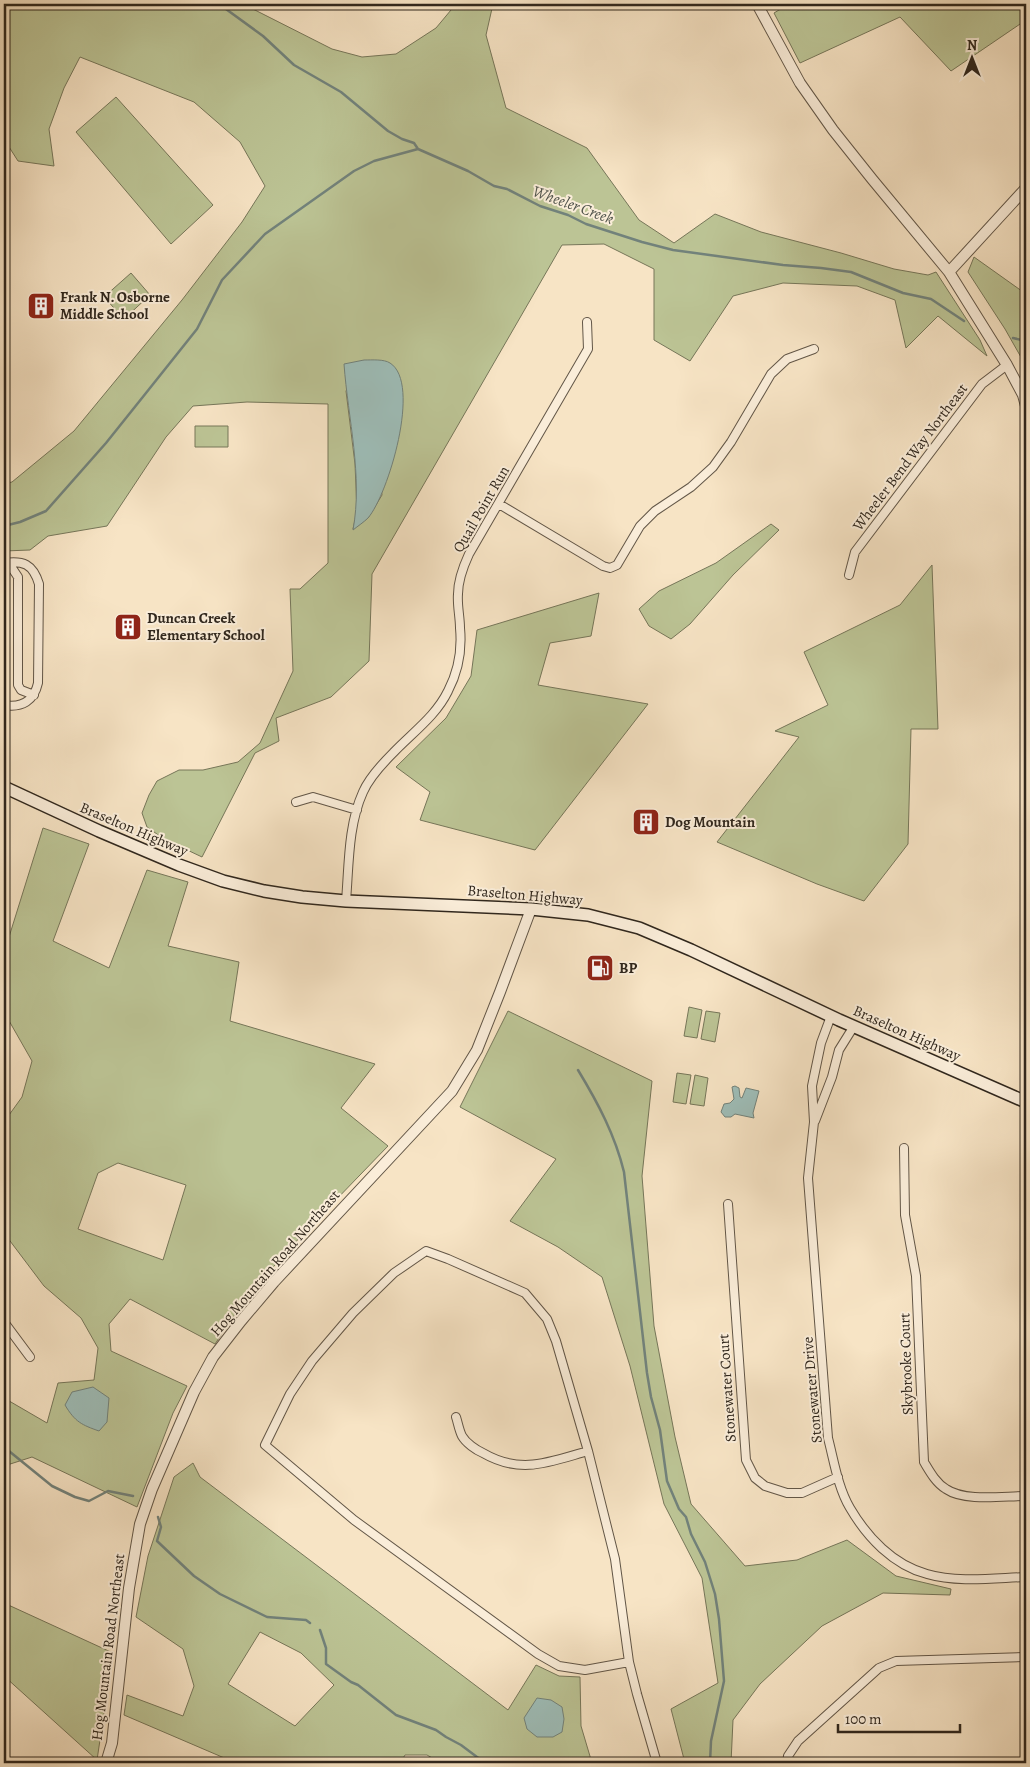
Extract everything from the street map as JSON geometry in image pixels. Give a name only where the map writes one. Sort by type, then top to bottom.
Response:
[{"type":"main road","name":"Braselton Highway","points":[[4,787],[99,831],[179,865],[222,881],[264,891],[346,901],[531,908],[588,915],[639,928],[691,950],[831,1016],[1026,1102]]},
{"type":"street","points":[[757,4],[800,83],[833,130],[949,272],[1007,365],[1023,395],[1026,406]]},
{"type":"street","points":[[949,272],[1026,188]]},
{"type":"street","name":"Quail Point Run","points":[[346,901],[350,847],[357,810],[363,792],[373,775],[391,755],[435,712],[448,691],[456,670],[460,647],[458,593],[461,573],[469,554],[588,349],[586,322]]},
{"type":"street","points":[[499,504],[603,566],[610,568],[617,565],[640,526],[655,511],[691,487],[713,467],[731,442],[771,374],[787,359],[814,349]]},
{"type":"street","name":"Wheeler Bend Way Northeast","points":[[849,575],[855,552],[867,536],[982,384],[1007,365]]},
{"type":"street","points":[[5,563],[12,568],[18,577],[18,685],[21,690],[34,695]]},
{"type":"street","points":[[4,705],[12,707],[22,705],[30,700],[38,683],[39,584],[36,574],[26,564],[5,563]]},
{"type":"street","points":[[296,802],[314,798],[357,810]]},
{"type":"street","name":"Hog Mountain Road Northeast","points":[[106,1763],[112,1743],[128,1597],[140,1524],[152,1489],[194,1392],[213,1358],[268,1288],[452,1092],[476,1050],[531,908]]},
{"type":"street","name":"Stonewater Drive","points":[[831,1016],[821,1043],[812,1086],[814,1122],[808,1178],[828,1438],[838,1477],[850,1507],[870,1536],[896,1561],[927,1574],[964,1579],[1026,1577]]},
{"type":"street","name":"Stonewater Drive","points":[[814,1122],[832,1077],[839,1050],[854,1026]]},
{"type":"street","name":"Skybrooke Court","points":[[904,1148],[905,1215],[916,1276],[924,1462],[932,1476],[945,1489],[963,1496],[1026,1496]]},
{"type":"street","name":"Stonewater Court","points":[[728,1204],[746,1460],[755,1478],[765,1486],[787,1493],[802,1493],[838,1477]]},
{"type":"street","points":[[629,1662],[585,1670],[559,1666],[538,1654],[354,1520],[265,1445],[290,1394],[312,1361],[353,1313],[394,1273],[426,1251],[525,1293],[547,1319],[556,1341],[588,1451],[615,1559],[629,1662],[636,1694],[658,1763]]},
{"type":"street","points":[[4,1322],[30,1357]]},
{"type":"street","points":[[456,1417],[463,1437],[476,1450],[495,1460],[519,1466],[543,1464],[588,1451]]},
{"type":"street","points":[[787,1763],[788,1756],[798,1741],[880,1668],[896,1661],[1026,1657]]},
{"type":"green space","points":[[4,4],[248,4],[247,6],[332,49],[362,57],[396,54],[436,28],[456,4],[493,4],[486,35],[506,108],[587,148],[639,220],[674,243],[715,214],[761,232],[894,269],[928,275],[936,272],[980,340],[987,356],[938,316],[906,348],[895,300],[857,286],[783,283],[733,296],[690,361],[654,340],[654,269],[604,244],[562,245],[372,574],[369,661],[331,697],[276,718],[279,741],[255,753],[202,857],[164,839],[147,827],[142,813],[157,781],[179,770],[203,770],[238,762],[260,743],[293,671],[290,589],[300,589],[328,563],[328,404],[247,402],[193,406],[166,437],[107,526],[48,536],[30,550],[4,551],[4,484],[12,482],[74,431],[182,300],[242,222],[265,186],[240,142],[194,102],[80,57],[64,88],[49,129],[54,166],[18,161],[4,139]],"holes":[[[364,360],[382,495],[368,518],[353,529],[357,511],[355,464],[346,391]]]},
{"type":"green space","points":[[789,4],[1026,4],[1026,20],[951,71],[900,17],[800,63],[774,13]]},
{"type":"green space","points":[[116,97],[213,205],[171,244],[76,132]]},
{"type":"green space","points":[[974,257],[1026,294],[1026,366],[1005,329],[968,272]]},
{"type":"green space","points":[[131,273],[150,295],[124,319],[104,297]]},
{"type":"green space","points":[[195,426],[228,426],[228,447],[195,447]]},
{"type":"green space","points":[[771,524],[779,530],[733,575],[690,624],[671,639],[649,626],[639,609],[659,591],[716,563]]},
{"type":"green space","points":[[932,565],[938,729],[911,729],[908,844],[864,901],[817,884],[717,842],[799,737],[775,731],[828,705],[804,652],[900,605]]},
{"type":"green space","points":[[599,593],[591,636],[550,643],[538,685],[648,704],[535,850],[420,820],[430,792],[396,767],[446,718],[471,676],[477,630]]},
{"type":"green space","points":[[43,828],[89,844],[53,941],[109,968],[147,870],[188,882],[168,946],[239,962],[230,1021],[375,1064],[341,1108],[388,1146],[302,1235],[248,1295],[215,1344],[130,1299],[109,1324],[111,1351],[187,1386],[173,1413],[137,1507],[32,1457],[4,1466],[4,1398],[47,1423],[58,1383],[94,1380],[98,1348],[81,1318],[44,1286],[4,1233],[4,1122],[22,1097],[32,1061],[8,1019],[4,1018],[4,953]],"holes":[[[118,1163],[186,1185],[163,1260],[78,1229],[98,1173]]]},
{"type":"green space","points":[[689,1007],[702,1010],[697,1038],[684,1036]]},
{"type":"green space","points":[[508,1011],[652,1081],[642,1176],[654,1326],[675,1437],[691,1504],[745,1566],[797,1560],[847,1540],[896,1576],[951,1589],[950,1595],[883,1593],[822,1626],[760,1684],[733,1720],[731,1763],[685,1763],[671,1709],[718,1683],[702,1578],[664,1504],[630,1366],[602,1277],[558,1247],[510,1221],[556,1159],[460,1107]]},
{"type":"green space","points":[[706,1011],[720,1013],[715,1042],[701,1039]]},
{"type":"green space","points":[[677,1073],[691,1075],[686,1104],[673,1102]]},
{"type":"green space","points":[[695,1075],[708,1078],[704,1106],[690,1104]]},
{"type":"green space","points":[[193,1463],[200,1477],[508,1710],[536,1665],[559,1676],[580,1677],[581,1726],[592,1763],[441,1763],[427,1755],[405,1755],[400,1763],[236,1763],[124,1715],[127,1695],[183,1716],[194,1686],[183,1649],[136,1617],[148,1556],[174,1477]],"holes":[[[260,1632],[301,1653],[334,1685],[295,1726],[228,1684]]]},
{"type":"green space","points":[[4,1603],[113,1653],[97,1760],[4,1676]]},
{"type":"water","points":[[364,360],[378,360],[390,363],[399,374],[403,392],[402,415],[392,464],[376,506],[368,518],[353,530],[356,510],[356,468],[344,364]]},
{"type":"water","points":[[732,1087],[739,1088],[740,1097],[742,1098],[746,1088],[759,1091],[753,1113],[754,1118],[735,1114],[731,1117],[725,1117],[721,1112],[724,1104],[730,1103],[734,1099]]},
{"type":"water","points":[[93,1387],[109,1398],[107,1422],[99,1431],[79,1422],[65,1405],[72,1392]]},
{"type":"water","points":[[537,1698],[551,1700],[562,1707],[564,1719],[562,1732],[553,1737],[537,1737],[527,1729],[524,1718]]},
{"type":"waterway","name":"Wheeler Creek","points":[[219,4],[263,36],[294,65],[341,92],[388,131],[414,143],[418,149],[540,206],[568,215],[586,224],[673,250],[851,272],[903,293],[931,299],[964,321]]},
{"type":"waterway","points":[[4,526],[20,522],[46,511],[106,443],[197,329],[222,280],[265,234],[354,171],[374,161],[418,149]]},
{"type":"waterway","name":"Wheeler Creek","points":[[1013,338],[1026,341]]},
{"type":"waterway","points":[[578,1070],[605,1120],[616,1145],[624,1172],[647,1373],[660,1430],[667,1481],[679,1509],[686,1517],[691,1534],[705,1562],[715,1594],[724,1681],[711,1741],[710,1763]]},
{"type":"waterway","points":[[4,1447],[52,1486],[75,1497],[89,1501],[108,1491],[133,1496]]},
{"type":"waterway","points":[[158,1517],[161,1527],[157,1541],[194,1576],[220,1594],[267,1617],[306,1620],[310,1623]]},
{"type":"waterway","points":[[320,1630],[326,1648],[326,1664],[358,1685],[396,1715],[436,1730],[461,1745],[485,1763]]},
{"type":"place","name":"Frank N. Osborne Middle School","points":[[41,306]]},
{"type":"place","name":"Duncan Creek Elementary School","points":[[128,627]]},
{"type":"place","name":"Dog Mountain","points":[[646,822]]},
{"type":"place","name":"BP","points":[[600,968]]}]
